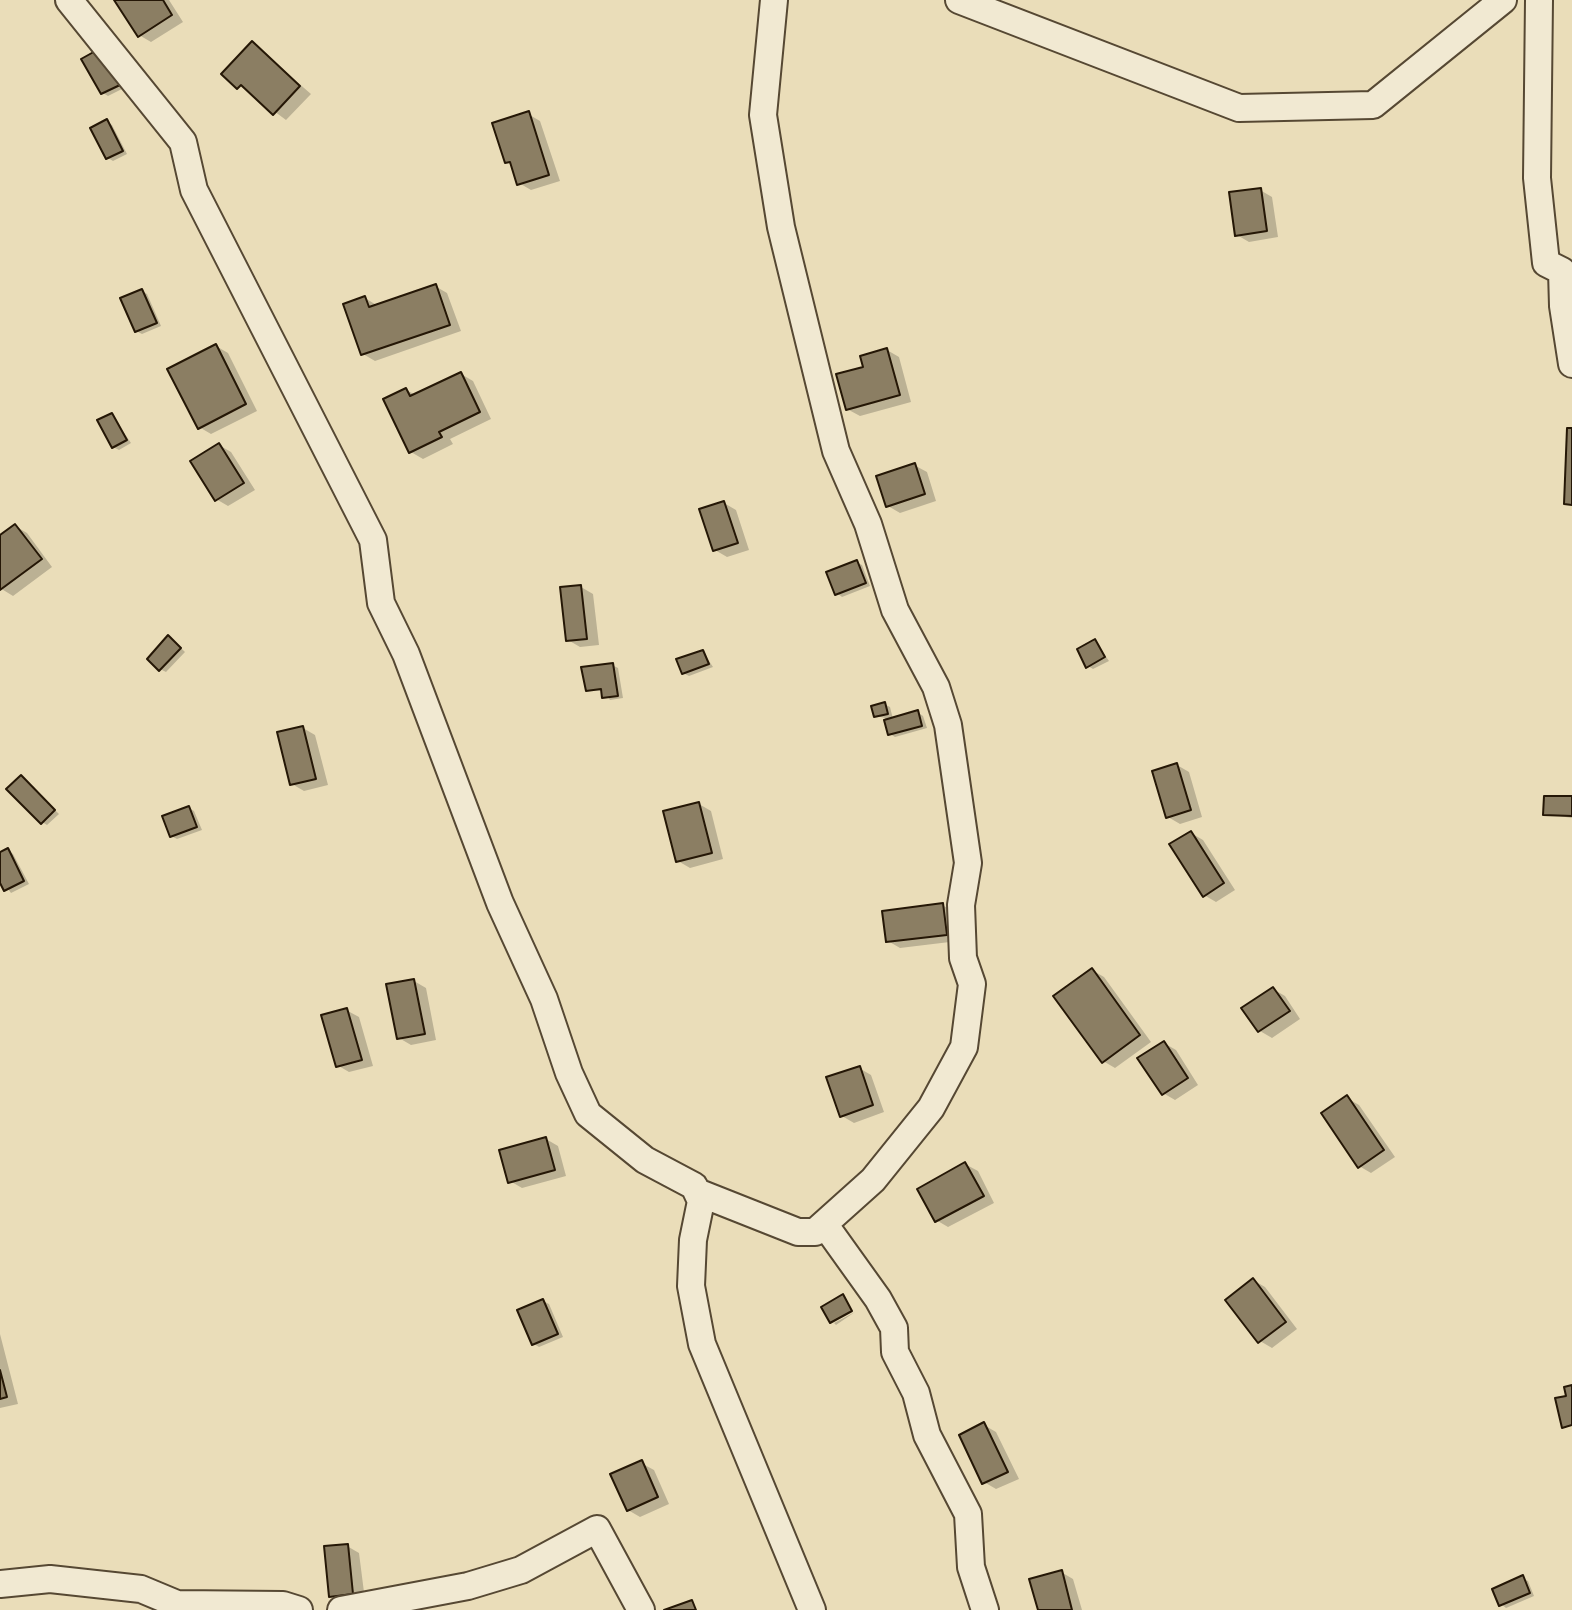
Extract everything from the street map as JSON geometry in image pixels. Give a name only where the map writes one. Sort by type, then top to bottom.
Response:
[{"type":"street","points":[[69,0],[183,142],[194,190],[373,540],[381,603],[406,654],[500,903],[544,999],[569,1073],[588,1114],[645,1160],[694,1186],[697,1192],[701,1201],[693,1240],[691,1286],[702,1344],[812,1610]]},
{"type":"street","points":[[697,1192],[798,1232],[815,1232],[825,1225],[873,1180],[931,1108],[964,1047],[972,984],[963,958],[961,905],[968,863],[948,725],[936,687],[895,610],[868,524],[836,451],[787,254],[763,115],[774,0]]},
{"type":"street","points":[[959,0],[1239,108],[1373,105],[1503,0]]},
{"type":"street","points":[[1539,0],[1537,178],[1546,263],[1562,271],[1572,364]]},
{"type":"street","points":[[825,1225],[878,1299],[894,1328],[895,1352],[916,1393],[927,1435],[968,1514],[971,1567],[985,1610]]},
{"type":"street","points":[[341,1610],[521,1570],[597,1529],[641,1610]]},
{"type":"street","points":[[0,1584],[50,1579],[141,1589],[177,1604],[283,1605],[299,1610]]},
{"type":"building","points":[[114,0],[163,0],[172,15],[138,37]]},
{"type":"building","points":[[252,41],[300,86],[273,115],[241,85],[237,89],[221,74]]},
{"type":"building","points":[[99,49],[120,85],[101,94],[81,59]]},
{"type":"building","points":[[529,111],[549,175],[517,185],[510,162],[505,163],[492,123]]},
{"type":"building","points":[[107,119],[123,151],[106,159],[90,128]]},
{"type":"building","points":[[1261,188],[1267,231],[1235,236],[1229,192]]},
{"type":"building","points":[[436,284],[450,325],[361,355],[343,304],[365,296],[369,307]]},
{"type":"building","points":[[142,289],[157,323],[135,332],[120,298]]},
{"type":"building","points":[[216,344],[246,404],[198,429],[167,369]]},
{"type":"building","points":[[887,348],[900,395],[846,410],[836,374],[863,367],[860,356]]},
{"type":"building","points":[[461,372],[480,412],[439,432],[442,437],[409,453],[383,399],[406,388],[410,396]]},
{"type":"building","points":[[112,413],[127,440],[112,448],[97,420]]},
{"type":"building","points":[[1567,428],[1572,428],[1572,505],[1564,504]]},
{"type":"building","points":[[219,443],[244,483],[215,501],[190,461]]},
{"type":"building","points":[[915,463],[925,494],[886,507],[876,476]]},
{"type":"building","points":[[724,501],[738,543],[713,551],[699,509]]},
{"type":"building","points":[[15,524],[42,559],[0,590],[0,535]]},
{"type":"building","points":[[857,560],[866,583],[835,595],[826,572]]},
{"type":"building","points":[[581,585],[587,639],[566,641],[560,587]]},
{"type":"building","points":[[168,635],[181,648],[159,671],[147,659]]},
{"type":"building","points":[[1095,639],[1105,657],[1086,668],[1077,649]]},
{"type":"building","points":[[703,650],[709,664],[682,674],[676,659]]},
{"type":"building","points":[[613,663],[618,696],[602,698],[601,689],[586,691],[581,667]]},
{"type":"building","points":[[885,702],[888,714],[874,717],[871,706]]},
{"type":"building","points":[[918,710],[922,726],[888,735],[884,720]]},
{"type":"building","points":[[303,726],[316,779],[290,785],[277,732]]},
{"type":"building","points":[[1177,763],[1191,810],[1166,818],[1152,771]]},
{"type":"building","points":[[21,775],[55,810],[41,824],[6,789]]},
{"type":"building","points":[[1544,796],[1572,796],[1572,816],[1543,815]]},
{"type":"building","points":[[699,802],[712,853],[676,862],[663,811]]},
{"type":"building","points":[[189,806],[197,827],[170,837],[162,816]]},
{"type":"building","points":[[1191,831],[1224,883],[1203,897],[1169,844]]},
{"type":"building","points":[[8,848],[24,881],[4,891],[0,883],[0,852]]},
{"type":"building","points":[[943,903],[947,935],[886,942],[882,911]]},
{"type":"building","points":[[1092,968],[1140,1035],[1102,1063],[1053,996]]},
{"type":"building","points":[[414,979],[425,1034],[397,1039],[386,984]]},
{"type":"building","points":[[1273,987],[1290,1011],[1258,1032],[1241,1008]]},
{"type":"building","points":[[347,1008],[362,1060],[336,1067],[321,1015]]},
{"type":"building","points":[[1164,1041],[1188,1078],[1162,1095],[1137,1058]]},
{"type":"building","points":[[860,1066],[873,1105],[840,1117],[826,1077]]},
{"type":"building","points":[[1347,1095],[1384,1150],[1358,1168],[1321,1113]]},
{"type":"building","points":[[546,1137],[555,1170],[508,1183],[499,1150]]},
{"type":"building","points":[[965,1162],[984,1196],[935,1222],[917,1189]]},
{"type":"building","points":[[1253,1278],[1286,1322],[1258,1343],[1225,1300]]},
{"type":"building","points":[[843,1294],[852,1311],[830,1323],[821,1307]]},
{"type":"building","points":[[543,1299],[558,1334],[532,1345],[517,1310]]},
{"type":"building","points":[[0,1370],[7,1397],[0,1399]]},
{"type":"building","points":[[1572,1385],[1572,1425],[1562,1428],[1555,1398],[1566,1396],[1564,1387]]},
{"type":"building","points":[[984,1422],[1008,1472],[982,1484],[959,1435]]},
{"type":"building","points":[[642,1460],[658,1497],[627,1511],[610,1474]]},
{"type":"building","points":[[348,1544],[353,1594],[329,1597],[324,1546]]},
{"type":"building","points":[[1062,1570],[1072,1610],[1038,1610],[1029,1579]]},
{"type":"building","points":[[1523,1575],[1530,1593],[1499,1606],[1492,1589]]},
{"type":"building","points":[[692,1600],[696,1610],[664,1610]]}]
